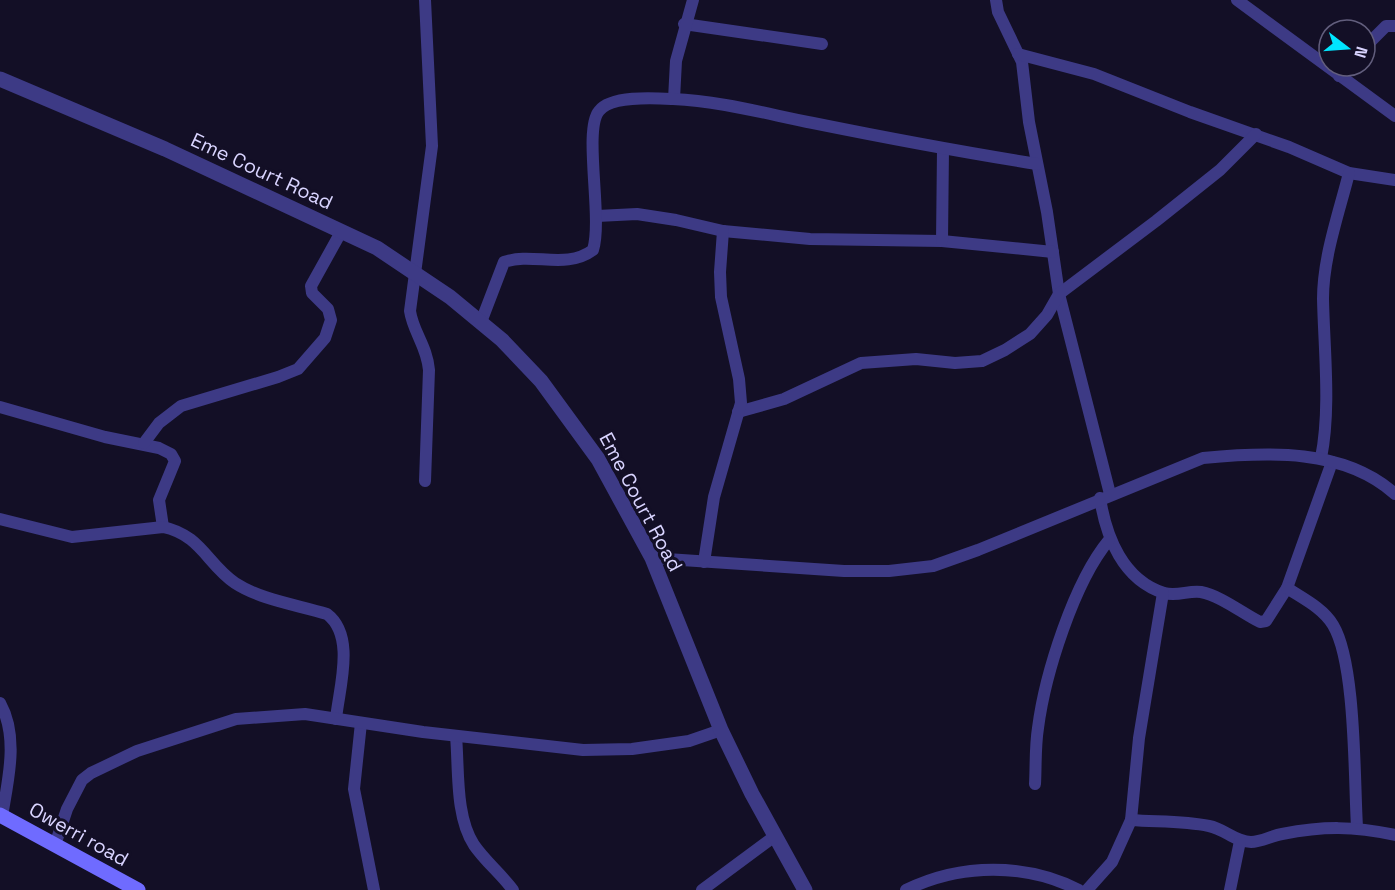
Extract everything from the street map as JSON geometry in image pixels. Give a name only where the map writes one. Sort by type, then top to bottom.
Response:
[{"type":"main road","name":"Owerri road","points":[[1,815],[138,890]]},
{"type":"street","points":[[424,481],[429,370],[427,352],[411,322],[410,311],[432,146],[425,0]]},
{"type":"street","points":[[674,99],[676,61],[684,24],[693,0]]},
{"type":"street","points":[[996,0],[998,12],[1024,72],[1029,122],[1059,294],[1105,496],[1109,540],[1124,564],[1144,583],[1163,593],[1201,592],[1260,621],[1271,617],[1287,588],[1327,460],[1325,437],[1326,326],[1323,298],[1325,274],[1349,173]]},
{"type":"street","points":[[1237,0],[1317,60]]},
{"type":"street","points":[[684,24],[822,44]]},
{"type":"street","points":[[1377,35],[1386,26],[1395,26]]},
{"type":"street","points":[[1018,54],[1094,74],[1190,112],[1256,134],[1349,173],[1395,180]]},
{"type":"street","points":[[1342,78],[1395,116]]},
{"type":"street","name":"Eme Court Road","points":[[0,79],[165,149],[378,248],[416,273],[502,340],[540,381],[575,425],[598,459],[652,558],[721,730],[805,890]]},
{"type":"street","points":[[481,322],[504,262],[514,259],[563,261],[584,257],[593,250],[597,216],[592,135],[594,119],[599,110],[608,104],[632,98],[702,101],[1037,164]]},
{"type":"street","points":[[738,412],[784,399],[861,363],[916,359],[955,363],[982,361],[1030,334],[1047,315],[1059,294],[1202,185],[1256,134]]},
{"type":"street","points":[[942,241],[943,148]]},
{"type":"street","points":[[597,216],[637,214],[723,231],[847,241],[942,241],[1053,252]]},
{"type":"street","points":[[704,562],[714,497],[741,403],[739,379],[721,289],[723,231]]},
{"type":"street","points":[[144,443],[159,423],[181,406],[298,369],[325,338],[331,320],[328,309],[312,293],[311,286],[341,232]]},
{"type":"street","points":[[0,407],[105,437],[144,443],[171,454],[176,462],[159,500],[163,527]]},
{"type":"street","points":[[652,558],[867,571],[933,566],[978,550],[1105,496],[1203,458],[1275,454],[1327,460],[1393,487]]},
{"type":"street","points":[[0,519],[72,537],[163,527],[176,530],[196,542],[234,582],[251,591],[327,614],[336,620],[340,630],[344,657],[336,719]]},
{"type":"street","points":[[1035,784],[1037,729],[1047,680],[1081,586],[1097,555],[1109,540]]},
{"type":"street","points":[[1287,588],[1311,603],[1332,622],[1341,640],[1347,670],[1357,827]]},
{"type":"street","points":[[1087,890],[1112,862],[1131,820],[1139,738],[1163,593]]},
{"type":"street","points":[[0,703],[6,714],[10,739],[9,772],[1,815]]},
{"type":"street","points":[[55,844],[67,809],[82,780],[106,764],[137,751],[236,719],[305,714],[456,736],[583,750],[632,749],[689,741],[721,730]]},
{"type":"street","points":[[361,723],[354,789],[374,890]]},
{"type":"street","points":[[456,736],[461,803],[466,828],[473,843],[513,890]]},
{"type":"street","points":[[1131,820],[1209,826],[1224,830],[1240,842],[1253,842],[1280,834],[1333,827],[1357,827],[1395,835]]},
{"type":"street","points":[[702,890],[775,836]]},
{"type":"street","points":[[1230,890],[1240,842]]},
{"type":"street","points":[[906,890],[920,883],[955,874],[997,868],[1033,872],[1079,890]]}]
